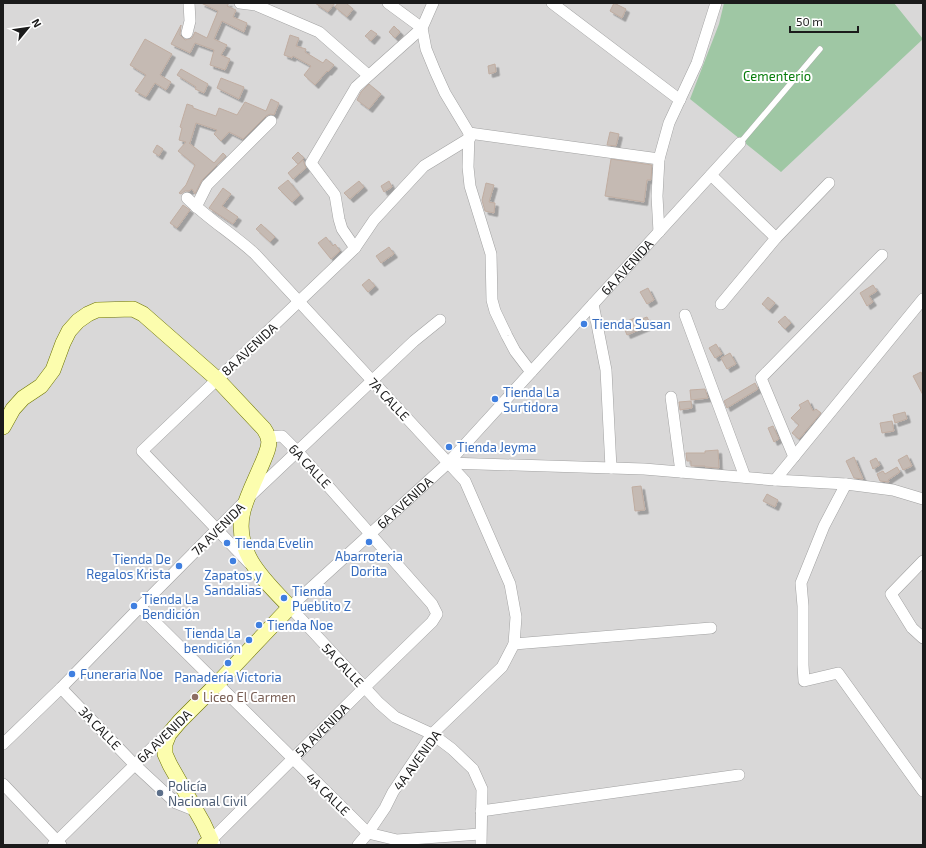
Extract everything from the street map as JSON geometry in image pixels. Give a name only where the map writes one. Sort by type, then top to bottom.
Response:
[{"type":"street","points":[[187,33],[190,21],[189,3]]},
{"type":"street","points":[[240,3],[256,5],[319,32],[368,75]]},
{"type":"street","points":[[388,3],[422,28],[426,49],[435,71],[445,93],[469,135],[468,167],[470,186],[491,254],[493,306],[515,351],[531,372]]},
{"type":"street","points":[[355,248],[342,229],[335,195],[311,163],[356,87],[422,28],[433,3]]},
{"type":"street","points":[[552,3],[680,100]]},
{"type":"street","points":[[659,232],[659,159],[669,123],[697,63],[716,3]]},
{"type":"street","points":[[196,207],[208,185],[271,121]]},
{"type":"street","points":[[469,135],[659,159]]},
{"type":"street","name":"8A AVENIDA","points":[[142,451],[355,248],[374,220],[424,166],[469,135]]},
{"type":"street","name":"6A AVENIDA","points":[[57,844],[156,744],[169,734],[290,607],[448,463],[740,143]]},
{"type":"street","points":[[711,175],[776,238]]},
{"type":"street","points":[[721,304],[776,238],[829,183]]},
{"type":"street","name":"7A CALLE","points":[[187,198],[196,207],[244,244],[465,481],[510,584],[516,617],[514,644]]},
{"type":"street","points":[[794,457],[761,378],[882,255]]},
{"type":"street","points":[[775,480],[923,299]]},
{"type":"street","points":[[593,304],[606,370],[611,468]]},
{"type":"street","points":[[3,427],[12,409],[23,398],[41,386],[53,370],[69,331],[78,321],[97,310],[133,309],[143,314],[217,379],[264,429],[269,438],[269,446],[247,499],[241,525],[245,551],[267,583]]},
{"type":"street","points":[[685,315],[745,477]]},
{"type":"street","name":"7A AVENIDA","points":[[3,744],[61,688],[247,499],[414,341],[440,320]]},
{"type":"street","points":[[671,397],[681,472]]},
{"type":"street","name":"6A CALLE","points":[[269,438],[282,436],[298,452],[432,604],[437,614]]},
{"type":"street","name":"5A CALLE","points":[[142,451],[290,607],[364,688],[395,717],[432,734],[452,749],[473,769],[482,789],[480,840]]},
{"type":"street","points":[[448,463],[611,468],[846,484],[893,490],[923,499]]},
{"type":"street","points":[[846,484],[824,526],[801,583],[803,606],[804,681],[838,673],[923,791]]},
{"type":"street","points":[[923,561],[891,594],[912,628],[923,638]]},
{"type":"street","name":"4A CALLE","points":[[140,607],[368,834]]},
{"type":"street","name":"5A AVENIDA","points":[[211,843],[292,759],[432,622],[437,614]]},
{"type":"street","points":[[514,644],[711,628]]},
{"type":"street","name":"4A AVENIDA","points":[[358,845],[368,834],[432,734],[502,667],[514,644]]},
{"type":"street","name":"3A CALLE","points":[[61,688],[135,765],[176,803],[196,811]]},
{"type":"street","points":[[169,734],[165,744],[165,754],[204,823],[211,843]]},
{"type":"street","points":[[481,811],[739,775]]},
{"type":"street","points":[[3,784],[57,844]]},
{"type":"street","points":[[368,834],[397,840],[480,840]]},
{"type":"lane","points":[[740,143],[820,49]]},
{"type":"shaded area","points":[[3,3],[923,3],[923,845],[3,845]]},
{"type":"green space","name":"Cementerio","points":[[724,3],[894,3],[923,39],[781,172],[690,99],[719,24]]},
{"type":"building","points":[[201,3],[229,3],[227,6],[236,10],[233,17],[247,23],[244,32],[222,21],[214,39],[227,45],[221,55],[230,59],[225,70],[210,65],[214,50],[195,43],[190,53],[171,44],[181,25],[180,35],[185,40],[192,38],[195,32],[207,38],[218,11]]},
{"type":"building","points":[[315,3],[335,3],[328,12]]},
{"type":"building","points":[[338,3],[346,3],[353,9],[347,17],[335,7]]},
{"type":"building","points":[[614,3],[626,9],[622,18],[610,11]]},
{"type":"building","points":[[394,26],[400,32],[395,38],[389,32]]},
{"type":"building","points":[[371,30],[377,34],[371,41],[365,36]]},
{"type":"building","points":[[290,35],[299,38],[296,46],[306,49],[305,52],[323,63],[326,59],[334,65],[315,85],[304,75],[311,66],[293,56],[292,58],[284,55]]},
{"type":"building","points":[[145,39],[172,54],[160,75],[171,82],[166,90],[155,83],[146,97],[135,91],[146,75],[130,65]]},
{"type":"building","points":[[495,64],[496,72],[489,74],[488,66]]},
{"type":"building","points":[[181,69],[208,84],[204,93],[195,89],[196,87],[177,75]]},
{"type":"building","points":[[221,78],[244,87],[239,99],[217,88]]},
{"type":"building","points":[[369,84],[381,94],[369,109],[357,100],[361,92]]},
{"type":"building","points":[[271,99],[279,103],[274,115],[270,114],[266,116],[243,139],[229,132],[221,141],[214,134],[217,130],[196,123],[189,143],[214,163],[223,153],[226,156],[202,180],[195,194],[192,189],[181,194],[179,193],[186,185],[195,165],[178,151],[186,142],[179,140],[182,128],[180,127],[187,104],[193,106],[193,108],[216,116],[219,108],[237,115],[245,102],[266,111]]},
{"type":"building","points":[[610,132],[619,134],[616,146],[607,145]]},
{"type":"building","points":[[157,145],[163,149],[159,156],[153,152]]},
{"type":"building","points":[[298,152],[304,158],[298,164],[292,158]]},
{"type":"building","points":[[611,159],[652,165],[651,180],[647,180],[644,202],[605,196]]},
{"type":"building","points":[[303,160],[306,168],[293,179],[288,173]]},
{"type":"building","points":[[288,180],[300,195],[292,202],[278,188]]},
{"type":"building","points":[[359,181],[364,187],[350,199],[344,193]]},
{"type":"building","points":[[389,181],[392,187],[384,192],[381,186]]},
{"type":"building","points":[[486,183],[494,185],[489,202],[495,203],[494,213],[485,211],[482,200]]},
{"type":"building","points":[[223,188],[231,194],[222,206],[238,217],[233,224],[209,208]]},
{"type":"building","points":[[183,205],[190,210],[177,228],[170,223]]},
{"type":"building","points":[[261,224],[275,237],[270,242],[256,229]]},
{"type":"building","points":[[326,237],[333,246],[335,244],[340,251],[331,259],[318,243]]},
{"type":"building","points":[[389,247],[394,254],[381,263],[376,256]]},
{"type":"building","points":[[369,279],[375,286],[368,292],[362,285]]},
{"type":"building","points":[[873,285],[877,291],[869,296],[873,302],[867,306],[860,293]]},
{"type":"building","points":[[648,288],[654,300],[647,304],[640,292]]},
{"type":"building","points":[[768,297],[775,303],[769,310],[762,304]]},
{"type":"building","points":[[785,316],[791,323],[785,329],[778,322]]},
{"type":"building","points":[[647,317],[651,325],[627,335],[622,323],[635,318],[636,321]]},
{"type":"building","points":[[716,344],[722,354],[715,358],[709,348]]},
{"type":"building","points":[[730,353],[736,364],[727,369],[721,358]]},
{"type":"building","points":[[921,372],[923,377],[923,395],[913,376]]},
{"type":"building","points":[[755,383],[758,389],[727,408],[724,401]]},
{"type":"building","points":[[705,389],[708,398],[691,400],[690,390]]},
{"type":"building","points":[[808,400],[813,411],[816,409],[821,413],[799,439],[792,433],[799,425],[791,418],[801,408],[799,405]]},
{"type":"building","points":[[691,401],[692,408],[680,410],[679,402]]},
{"type":"building","points":[[905,412],[907,419],[895,423],[893,415]]},
{"type":"building","points":[[892,421],[894,431],[882,433],[880,423]]},
{"type":"building","points":[[773,426],[779,439],[774,442],[768,428]]},
{"type":"building","points":[[718,450],[719,468],[691,466],[691,461],[687,461],[686,453],[705,453],[705,451]]},
{"type":"building","points":[[907,455],[912,466],[903,470],[898,460]]},
{"type":"building","points":[[854,457],[863,479],[854,478],[846,461]]},
{"type":"building","points":[[876,458],[880,465],[873,469],[870,461]]},
{"type":"building","points":[[897,467],[900,472],[888,480],[889,482],[880,481],[877,474],[883,471],[885,474]]},
{"type":"building","points":[[641,486],[645,510],[635,511],[632,487]]},
{"type":"building","points":[[767,494],[778,500],[775,507],[763,501]]},
{"type":"place","name":"Tienda Susan","points":[[584,324]]},
{"type":"place","name":"Tienda La Surtidora","points":[[495,399]]},
{"type":"place","name":"Tienda Jeyma","points":[[449,447]]},
{"type":"place","name":"Abarroteria Dorita","points":[[369,542]]},
{"type":"place","name":"Tienda Evelin","points":[[227,543]]},
{"type":"place","name":"Zapatos y Sandalias","points":[[233,561]]},
{"type":"place","name":"Tienda De Regalos Krista","points":[[179,566]]},
{"type":"place","name":"Tienda Pueblito Z","points":[[284,598]]},
{"type":"place","name":"Tienda La Bendición","points":[[134,606]]},
{"type":"place","name":"Tienda Noe","points":[[259,625]]},
{"type":"place","name":"Tienda La bendición","points":[[249,640]]},
{"type":"place","name":"Panadería Victoria","points":[[228,663]]},
{"type":"place","name":"Funeraria Noe","points":[[72,674]]},
{"type":"place","name":"Liceo El Carmen","points":[[195,697]]},
{"type":"place","name":"Policía Nacional Civil","points":[[160,793]]}]
